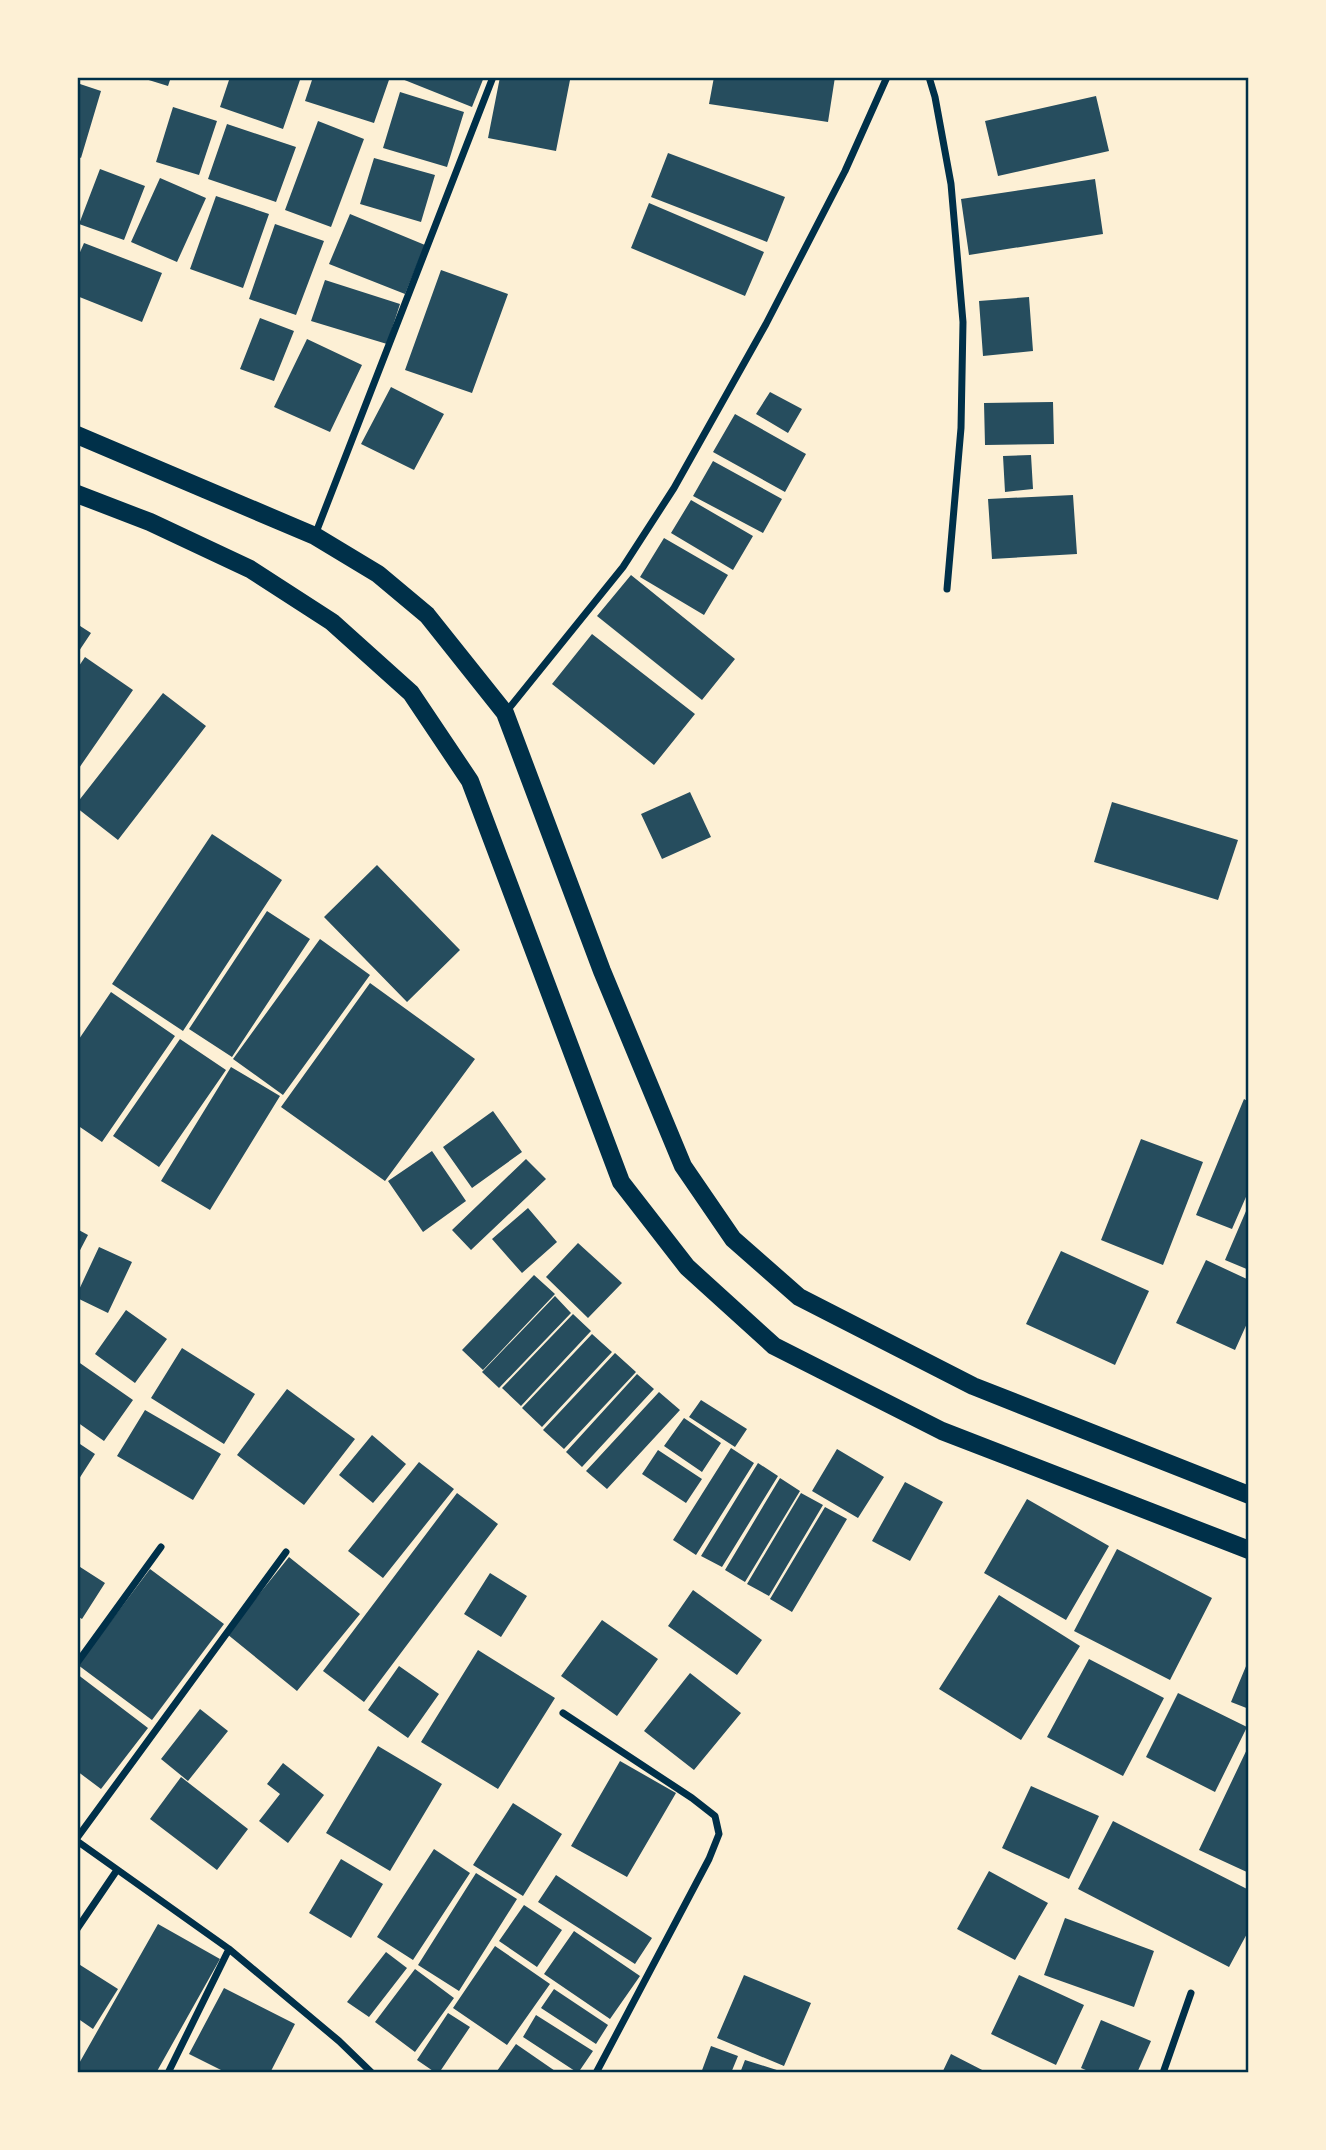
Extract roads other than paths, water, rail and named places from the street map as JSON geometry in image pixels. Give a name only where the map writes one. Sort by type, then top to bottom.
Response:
[{"type":"main road","points":[[77,435],[315,536],[378,573],[428,615],[505,713],[602,971],[683,1166],[733,1238],[800,1297],[973,1386],[1249,1495]]},
{"type":"main road","points":[[77,494],[150,522],[250,569],[332,622],[411,693],[470,781],[621,1182],[687,1267],[774,1346],[942,1431],[1249,1550]]},
{"type":"street","points":[[315,536],[493,77]]},
{"type":"street","points":[[505,713],[623,567],[674,488],[766,324],[845,171],[887,77]]},
{"type":"street","points":[[929,77],[951,184],[963,322],[961,428],[947,589]]},
{"type":"street","points":[[77,1663],[161,1547]]},
{"type":"street","points":[[286,1552],[77,1839],[229,1950],[339,2041],[372,2073]]},
{"type":"street","points":[[563,1713],[692,1798],[715,1816],[719,1834],[709,1859],[596,2073]]},
{"type":"street","points":[[77,1929],[117,1870]]},
{"type":"street","points":[[168,2073],[229,1950]]},
{"type":"street","points":[[1163,2073],[1191,1993]]}]
